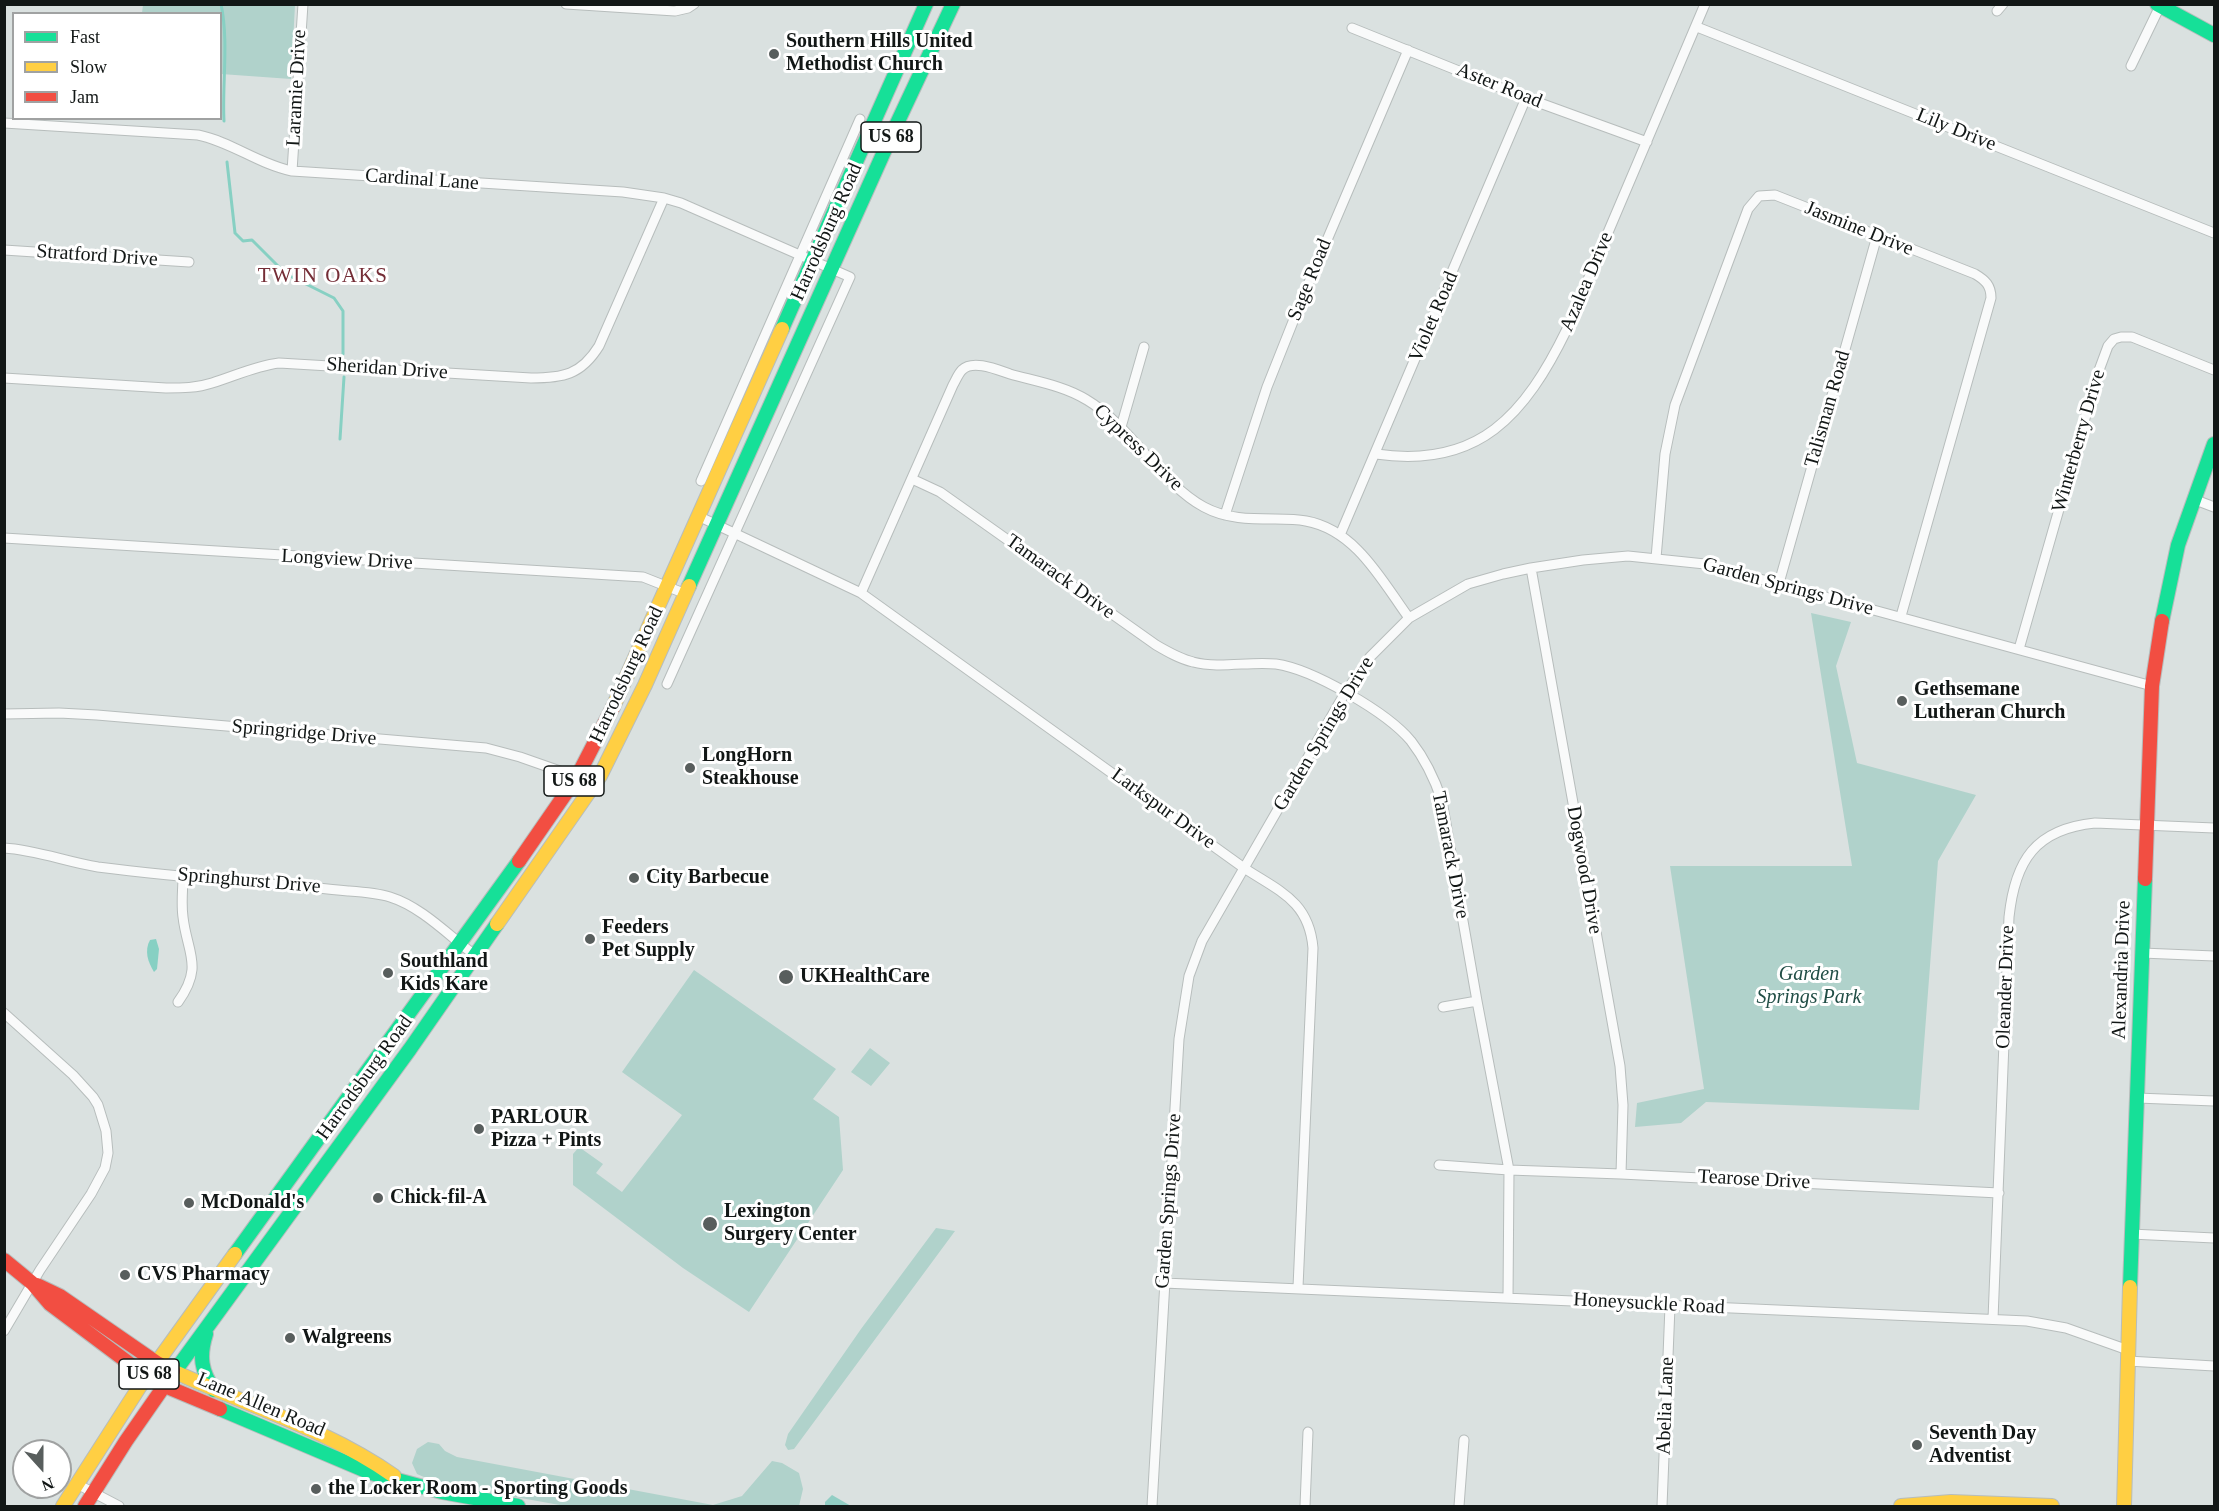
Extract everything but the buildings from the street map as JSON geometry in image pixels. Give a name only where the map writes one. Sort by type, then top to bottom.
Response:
[{"type":"main road","name":"Harrodsburg Road","points":[[63,1506],[157,1363],[532,843],[577,777],[616,702],[926,4]]},
{"type":"main road","name":"Harrodsburg Road","points":[[85,1506],[174,1372],[289,1217],[476,956],[600,776],[645,685],[831,269],[953,4]]},
{"type":"main road","points":[[2158,5],[2214,35]]},
{"type":"main road","name":"Alexandria Drive","points":[[2124,1506],[2131,1234],[2152,686],[2178,545],[2214,444]]},
{"type":"main road","name":"Lane Allen Road","points":[[4,1260],[32,1283],[50,1304],[165,1386],[370,1473],[442,1492],[518,1506]]},
{"type":"main road","name":"Lane Allen Road","points":[[32,1283],[60,1296],[157,1363],[214,1390],[327,1437],[377,1464],[399,1480]]},
{"type":"main road","points":[[209,1323],[201,1351],[200,1364],[214,1390]]},
{"type":"main road","points":[[1901,1506],[1951,1502],[2052,1506]]},
{"type":"street","name":"Laramie Drive","points":[[292,171],[303,4]]},
{"type":"street","points":[[566,4],[675,11],[691,6]]},
{"type":"street","name":"Azalea Drive","points":[[1376,454],[1400,457],[1425,456],[1460,448],[1487,436],[1518,407],[1548,369],[1563,339],[1705,4]]},
{"type":"street","points":[[2131,66],[2158,5]]},
{"type":"street","name":"Lily Drive","points":[[1697,27],[2214,233]]},
{"type":"street","name":"Aster Road","points":[[1352,28],[1526,98],[1647,142]]},
{"type":"street","name":"Sage Road","points":[[1225,515],[1267,387],[1408,50]]},
{"type":"street","name":"Violet Road","points":[[1340,535],[1526,98]]},
{"type":"street","points":[[701,481],[860,119]]},
{"type":"street","name":"Cardinal Lane","points":[[4,123],[198,135],[225,142],[261,162],[292,171],[623,192],[664,198],[704,212],[831,269]]},
{"type":"street","name":"Jasmine Drive","points":[[1656,558],[1665,454],[1675,405],[1718,286],[1753,201],[1759,196],[1775,195],[1974,273],[1984,279],[1991,291],[1991,298],[1900,616]]},
{"type":"street","name":"Sheridan Drive","points":[[4,378],[190,388],[212,383],[256,367],[279,363],[531,378],[563,376],[582,367],[600,346],[664,198]]},
{"type":"street","name":"Talisman Road","points":[[1779,583],[1877,236]]},
{"type":"street","name":"Stratford Drive","points":[[4,250],[189,262]]},
{"type":"street","points":[[667,684],[850,277],[831,269]]},
{"type":"street","name":"Winterberry Drive","points":[[2019,649],[2092,392],[2108,346],[2114,339],[2132,337],[2214,370]]},
{"type":"street","points":[[1121,427],[1144,347]]},
{"type":"street","name":"Cypress Drive","points":[[861,593],[960,371],[969,366],[989,368],[1086,399],[1121,427],[1183,492],[1203,506],[1225,515],[1249,519],[1306,521],[1329,528],[1351,543],[1372,567],[1409,618]]},
{"type":"street","name":"Tamarack Drive","points":[[912,479],[940,492],[1156,645],[1178,657],[1206,665],[1265,663],[1306,672],[1345,693],[1399,728],[1411,741],[1435,781],[1443,801],[1509,1170],[1508,1298]]},
{"type":"street","points":[[2193,499],[2214,507]]},
{"type":"street","name":"Larkspur Drive","points":[[698,516],[861,593],[1300,908],[1312,933],[1312,974],[1299,1287]]},
{"type":"street","name":"Longview Drive","points":[[4,538],[643,578],[686,594]]},
{"type":"street","name":"Garden Springs Drive","points":[[1152,1506],[1179,1039],[1189,976],[1202,941],[1345,693],[1370,657],[1409,618],[1468,584],[1503,574],[1605,557],[1656,558],[1705,564],[1779,583],[2152,686]]},
{"type":"street","name":"Dogwood Drive","points":[[1532,568],[1620,1066],[1623,1105],[1621,1174]]},
{"type":"street","name":"Springridge Drive","points":[[4,714],[58,712],[476,747],[502,751],[577,777],[600,776]]},
{"type":"street","name":"Oleander Drive","points":[[1993,1319],[2009,917],[2016,877],[2030,854],[2048,838],[2068,828],[2095,823],[2214,828]]},
{"type":"street","name":"Springhurst Drive","points":[[4,848],[35,851],[82,864],[388,896],[403,902],[426,917],[476,956]]},
{"type":"street","points":[[178,1002],[190,980],[192,969],[190,946],[183,920],[183,875]]},
{"type":"street","points":[[2142,952],[2214,956]]},
{"type":"street","points":[[1443,1007],[1477,1001]]},
{"type":"street","points":[[4,1013],[73,1075],[93,1097],[103,1119],[108,1143],[105,1168],[92,1194],[32,1283],[4,1331]]},
{"type":"street","points":[[2137,1098],[2214,1101]]},
{"type":"street","name":"Tearose Drive","points":[[1439,1165],[1999,1192]]},
{"type":"street","points":[[2131,1234],[2214,1238]]},
{"type":"street","name":"Honeysuckle Road","points":[[1164,1282],[2027,1321],[2066,1328],[2128,1356],[2214,1366]]},
{"type":"street","name":"Abelia Lane","points":[[1662,1506],[1670,1306]]},
{"type":"street","points":[[1305,1506],[1308,1432]]},
{"type":"street","points":[[1459,1506],[1464,1440]]},
{"type":"street","points":[[77,1484],[119,1506]]},
{"type":"green space","points":[[143,5],[295,5],[291,79],[222,74],[222,12],[142,12]]},
{"type":"green space","name":"Garden Springs Park","points":[[1811,613],[1851,622],[1836,666],[1857,763],[1976,795],[1938,861],[1919,1110],[1706,1102],[1681,1123],[1635,1127],[1637,1103],[1704,1089],[1670,866],[1852,866]]},
{"type":"green space","points":[[694,970],[836,1069],[813,1099],[839,1117],[843,1170],[749,1312],[683,1268],[573,1185],[573,1154],[579,1147],[603,1164],[596,1173],[622,1192],[682,1115],[622,1072]]},
{"type":"green space","points":[[870,1048],[890,1063],[871,1086],[851,1072]]},
{"type":"green space","points":[[936,1228],[955,1231],[794,1449],[788,1450],[785,1445],[788,1434],[861,1329]]},
{"type":"green space","points":[[428,1442],[439,1444],[445,1451],[457,1457],[713,1505],[742,1496],[772,1461],[782,1463],[799,1473],[803,1489],[799,1506],[565,1506],[438,1483],[417,1474],[412,1463],[417,1449]]},
{"type":"shaded area","points":[[156,939],[159,949],[157,969],[154,972],[147,948],[150,940]]},
{"type":"shaded area","points":[[832,1495],[851,1506],[825,1506],[825,1502]]},
{"type":"waterway","points":[[221,4],[225,33],[224,121]]},
{"type":"waterway","points":[[227,162],[235,233],[243,241],[252,240],[286,274],[334,298],[343,311],[343,354]]},
{"type":"waterway","points":[[340,439],[344,377]]},
{"type":"traffic: fast","points":[[782,329],[926,4]]},
{"type":"traffic: fast","points":[[689,586],[892,134],[953,4]]},
{"type":"traffic: fast","points":[[2157,4],[2214,35]]},
{"type":"traffic: fast","points":[[2162,621],[2178,545],[2214,444]]},
{"type":"traffic: fast","points":[[235,1254],[519,861]]},
{"type":"traffic: fast","points":[[2130,1287],[2145,879]]},
{"type":"traffic: fast","points":[[167,1382],[410,1049],[497,924]]},
{"type":"traffic: fast","points":[[206,1334],[202,1349],[202,1363],[214,1390]]},
{"type":"traffic: fast","points":[[220,1409],[371,1473],[442,1492],[518,1506]]},
{"type":"traffic: slow","points":[[613,707],[782,329]]},
{"type":"traffic: slow","points":[[497,924],[600,776],[645,685],[689,586]]},
{"type":"traffic: slow","points":[[63,1506],[140,1386],[235,1254]]},
{"type":"traffic: slow","points":[[2124,1506],[2130,1287]]},
{"type":"traffic: slow","points":[[173,1371],[314,1431],[368,1459],[394,1476]]},
{"type":"traffic: slow","points":[[1901,1506],[1951,1502],[2052,1506]]},
{"type":"traffic: jam","points":[[2145,879],[2152,686],[2162,621]]},
{"type":"traffic: jam","points":[[519,861],[577,777],[613,707]]},
{"type":"traffic: jam","points":[[4,1260],[32,1283],[50,1304],[134,1367],[165,1386],[220,1409]]},
{"type":"traffic: jam","points":[[37,1285],[60,1296],[157,1363],[173,1371]]},
{"type":"traffic: jam","points":[[85,1506],[167,1382]]},
{"type":"place","name":"Southern Hills United Methodist Church","points":[[774,54]]},
{"type":"place","name":"Gethsemane Lutheran Church","points":[[1902,701]]},
{"type":"place","name":"LongHorn Steakhouse","points":[[690,768]]},
{"type":"place","name":"City Barbecue","points":[[634,878]]},
{"type":"place","name":"Feeders Pet Supply","points":[[590,939]]},
{"type":"place","name":"Southland Kids Kare","points":[[388,973]]},
{"type":"place","name":"UKHealthCare","points":[[786,977]]},
{"type":"place","name":"PARLOUR Pizza + Pints","points":[[479,1129]]},
{"type":"place","name":"Chick-fil-A","points":[[378,1198]]},
{"type":"place","name":"McDonald's","points":[[189,1203]]},
{"type":"place","name":"Lexington Surgery Center","points":[[710,1224]]},
{"type":"place","name":"CVS Pharmacy","points":[[125,1275]]},
{"type":"place","name":"Walgreens","points":[[290,1338]]},
{"type":"place","name":"Seventh Day Adventist","points":[[1917,1445]]},
{"type":"place","name":"the Locker Room - Sporting Goods","points":[[316,1489]]},
{"type":"district","name":"TWIN OAKS","points":[[323,276]]}]
